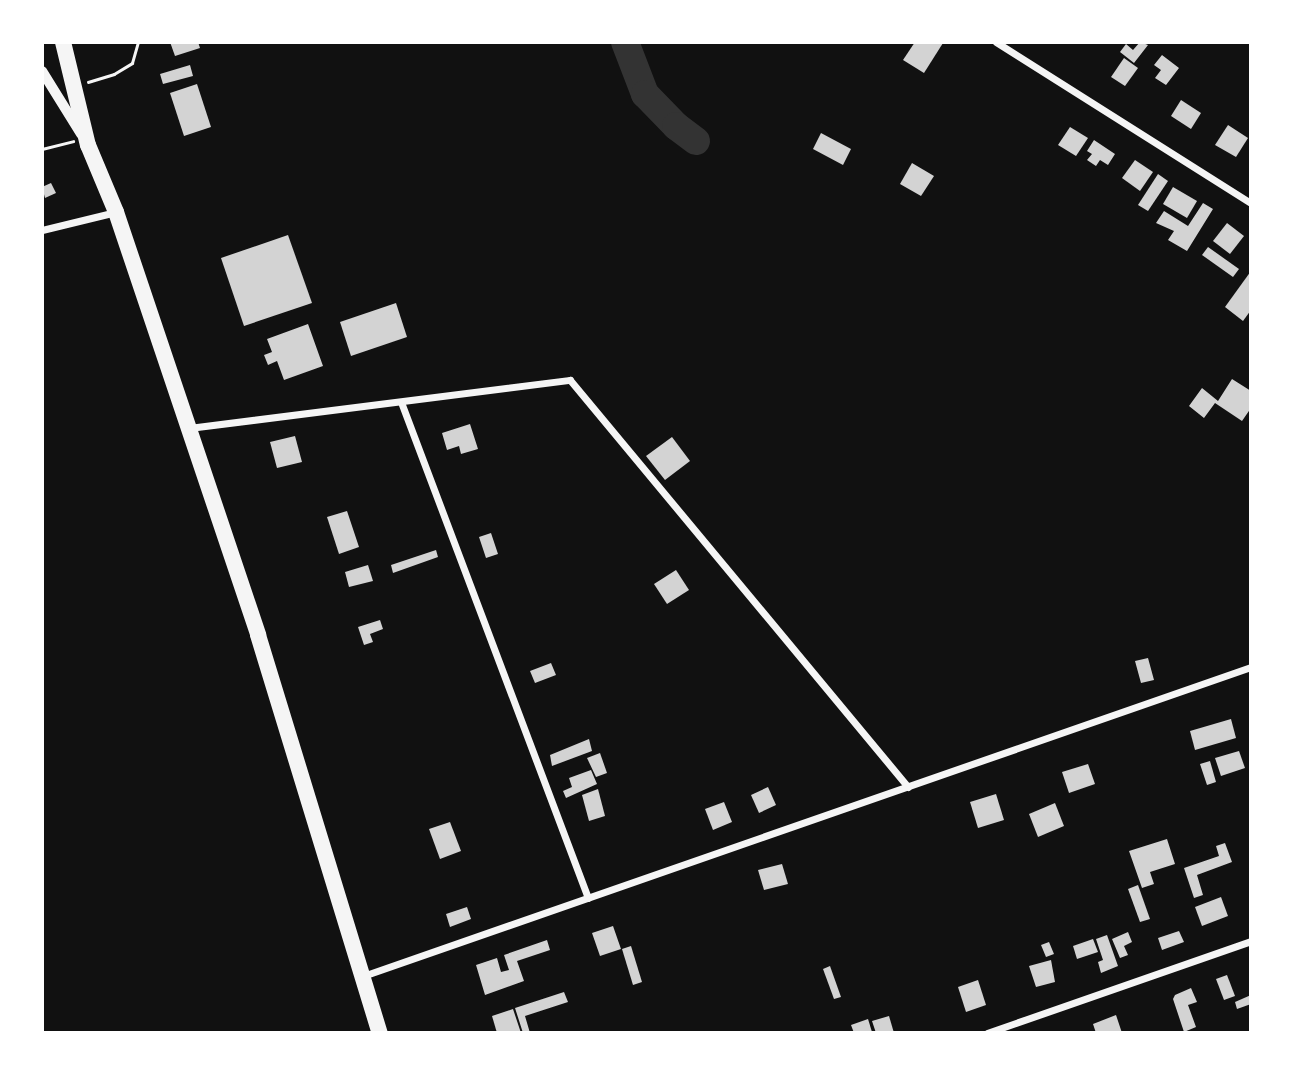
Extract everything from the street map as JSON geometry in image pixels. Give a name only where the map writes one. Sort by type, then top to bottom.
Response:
[{"type":"highway","points":[[63,42],[86,142],[116,212],[258,635],[380,1033]]},
{"type":"street","points":[[996,42],[1251,203]]},
{"type":"street","points":[[42,71],[86,142]]},
{"type":"street","points":[[42,230],[116,212]]},
{"type":"street","points":[[188,429],[570,380],[908,787]]},
{"type":"street","points":[[401,402],[588,898]]},
{"type":"street","points":[[362,976],[1251,667]]},
{"type":"street","points":[[988,1033],[1251,941]]},
{"type":"path","points":[[74,87],[114,74],[132,63],[138,42]]},
{"type":"path","points":[[42,149],[86,142]]},
{"type":"building","points":[[170,42],[198,42],[200,48],[175,56]]},
{"type":"building","points":[[915,42],[943,43],[924,73],[903,60]]},
{"type":"building","points":[[1140,42],[1148,45],[1134,63],[1120,52],[1126,44],[1133,50]]},
{"type":"building","points":[[1162,55],[1179,68],[1166,85],[1155,78],[1161,70],[1154,65]]},
{"type":"building","points":[[1124,58],[1138,68],[1125,86],[1111,77]]},
{"type":"building","points":[[190,65],[193,76],[163,84],[160,74]]},
{"type":"building","points":[[197,84],[211,127],[184,136],[170,93]]},
{"type":"building","points":[[1181,100],[1201,113],[1191,129],[1171,116]]},
{"type":"building","points":[[1228,125],[1248,138],[1236,157],[1215,145]]},
{"type":"building","points":[[1070,127],[1088,138],[1076,156],[1058,145]]},
{"type":"building","points":[[821,133],[851,149],[843,165],[813,149]]},
{"type":"building","points":[[1094,140],[1115,154],[1108,165],[1100,160],[1096,166],[1087,160],[1092,154],[1087,151]]},
{"type":"building","points":[[1135,160],[1153,172],[1140,191],[1122,178]]},
{"type":"building","points":[[912,163],[934,176],[921,196],[900,184]]},
{"type":"building","points":[[1158,174],[1168,181],[1148,211],[1138,205]]},
{"type":"building","points":[[51,183],[56,193],[45,198],[42,187]]},
{"type":"building","points":[[1173,187],[1197,201],[1187,218],[1163,204]]},
{"type":"building","points":[[1203,203],[1213,209],[1187,251],[1168,240],[1174,231],[1156,223],[1164,211],[1188,226]]},
{"type":"building","points":[[1227,223],[1244,236],[1230,254],[1213,241]]},
{"type":"building","points":[[288,235],[312,303],[244,326],[221,258]]},
{"type":"building","points":[[1208,247],[1239,269],[1233,277],[1202,255]]},
{"type":"building","points":[[1251,271],[1251,310],[1243,321],[1225,307]]},
{"type":"building","points":[[396,303],[407,337],[351,356],[340,322]]},
{"type":"building","points":[[308,324],[323,366],[284,380],[277,361],[268,365],[264,355],[272,352],[267,339]]},
{"type":"building","points":[[1232,379],[1251,391],[1251,408],[1242,421],[1215,403],[1204,418],[1189,406],[1202,388],[1218,401]]},
{"type":"building","points":[[470,424],[478,449],[461,454],[459,446],[447,450],[442,433]]},
{"type":"building","points":[[295,436],[302,462],[277,468],[270,442]]},
{"type":"building","points":[[672,437],[690,461],[665,480],[646,456]]},
{"type":"building","points":[[347,511],[359,547],[339,554],[327,517]]},
{"type":"building","points":[[491,533],[498,554],[486,558],[479,537]]},
{"type":"building","points":[[436,550],[438,557],[393,573],[391,565]]},
{"type":"building","points":[[368,565],[373,581],[349,587],[345,572]]},
{"type":"building","points":[[676,570],[689,590],[667,604],[654,584]]},
{"type":"building","points":[[380,620],[383,629],[370,634],[373,642],[364,645],[358,627]]},
{"type":"building","points":[[1148,658],[1154,680],[1141,683],[1135,661]]},
{"type":"building","points":[[551,663],[556,675],[535,683],[530,671]]},
{"type":"building","points":[[1231,719],[1236,738],[1195,750],[1190,731]]},
{"type":"building","points":[[589,739],[592,751],[552,766],[550,755]]},
{"type":"building","points":[[1239,751],[1245,768],[1221,776],[1215,758]]},
{"type":"building","points":[[600,753],[607,773],[596,777],[587,758]]},
{"type":"building","points":[[1210,761],[1216,782],[1207,785],[1200,764]]},
{"type":"building","points":[[1088,764],[1095,784],[1069,793],[1062,772]]},
{"type":"building","points":[[591,770],[597,784],[566,798],[563,791],[572,787],[569,778]]},
{"type":"building","points":[[768,787],[776,805],[759,813],[751,795]]},
{"type":"building","points":[[598,789],[605,816],[589,821],[582,795]]},
{"type":"building","points":[[996,794],[1004,820],[978,828],[970,802]]},
{"type":"building","points":[[724,802],[732,822],[713,830],[705,809]]},
{"type":"building","points":[[1055,803],[1064,826],[1038,837],[1029,814]]},
{"type":"building","points":[[450,822],[461,851],[440,859],[429,829]]},
{"type":"building","points":[[1167,839],[1175,864],[1150,872],[1154,884],[1142,888],[1129,851]]},
{"type":"building","points":[[1225,843],[1232,862],[1197,875],[1203,895],[1194,898],[1184,868],[1219,856],[1216,846]]},
{"type":"building","points":[[782,864],[788,884],[764,890],[758,870]]},
{"type":"building","points":[[1138,885],[1150,919],[1140,922],[1128,889]]},
{"type":"building","points":[[1221,897],[1228,916],[1202,926],[1195,907]]},
{"type":"building","points":[[467,907],[471,919],[450,927],[446,914]]},
{"type":"building","points":[[613,926],[621,949],[600,956],[592,933]]},
{"type":"building","points":[[1179,931],[1184,942],[1162,950],[1158,938]]},
{"type":"building","points":[[1128,932],[1132,942],[1124,946],[1128,955],[1120,958],[1112,939]]},
{"type":"building","points":[[1107,935],[1118,966],[1101,973],[1098,962],[1103,960],[1096,939]]},
{"type":"building","points":[[1093,939],[1098,952],[1077,959],[1073,946]]},
{"type":"building","points":[[547,940],[550,950],[517,961],[524,981],[485,995],[476,965],[497,958],[501,972],[509,970],[504,955]]},
{"type":"building","points":[[1049,942],[1054,954],[1046,957],[1041,945]]},
{"type":"building","points":[[631,946],[642,982],[633,985],[622,949]]},
{"type":"building","points":[[1051,960],[1055,982],[1036,987],[1029,966]]},
{"type":"building","points":[[830,966],[841,997],[834,999],[823,969]]},
{"type":"building","points":[[1227,975],[1235,996],[1224,1000],[1216,979]]},
{"type":"building","points":[[978,980],[986,1005],[966,1012],[958,987]]},
{"type":"building","points":[[1191,988],[1197,1002],[1188,1005],[1196,1027],[1184,1032],[1173,999],[1175,995]]},
{"type":"building","points":[[564,992],[568,1002],[525,1016],[530,1033],[523,1033],[515,1008]]},
{"type":"building","points":[[1251,995],[1251,1004],[1237,1009],[1235,1002]]},
{"type":"building","points":[[513,1009],[521,1033],[497,1033],[492,1016]]},
{"type":"building","points":[[1116,1015],[1122,1033],[1096,1033],[1093,1024]]},
{"type":"building","points":[[889,1016],[894,1033],[876,1033],[872,1021]]},
{"type":"building","points":[[868,1019],[872,1032],[854,1033],[851,1025]]},
{"type":"waterway","points":[[625,42],[645,94],[676,126],[696,141]]}]
